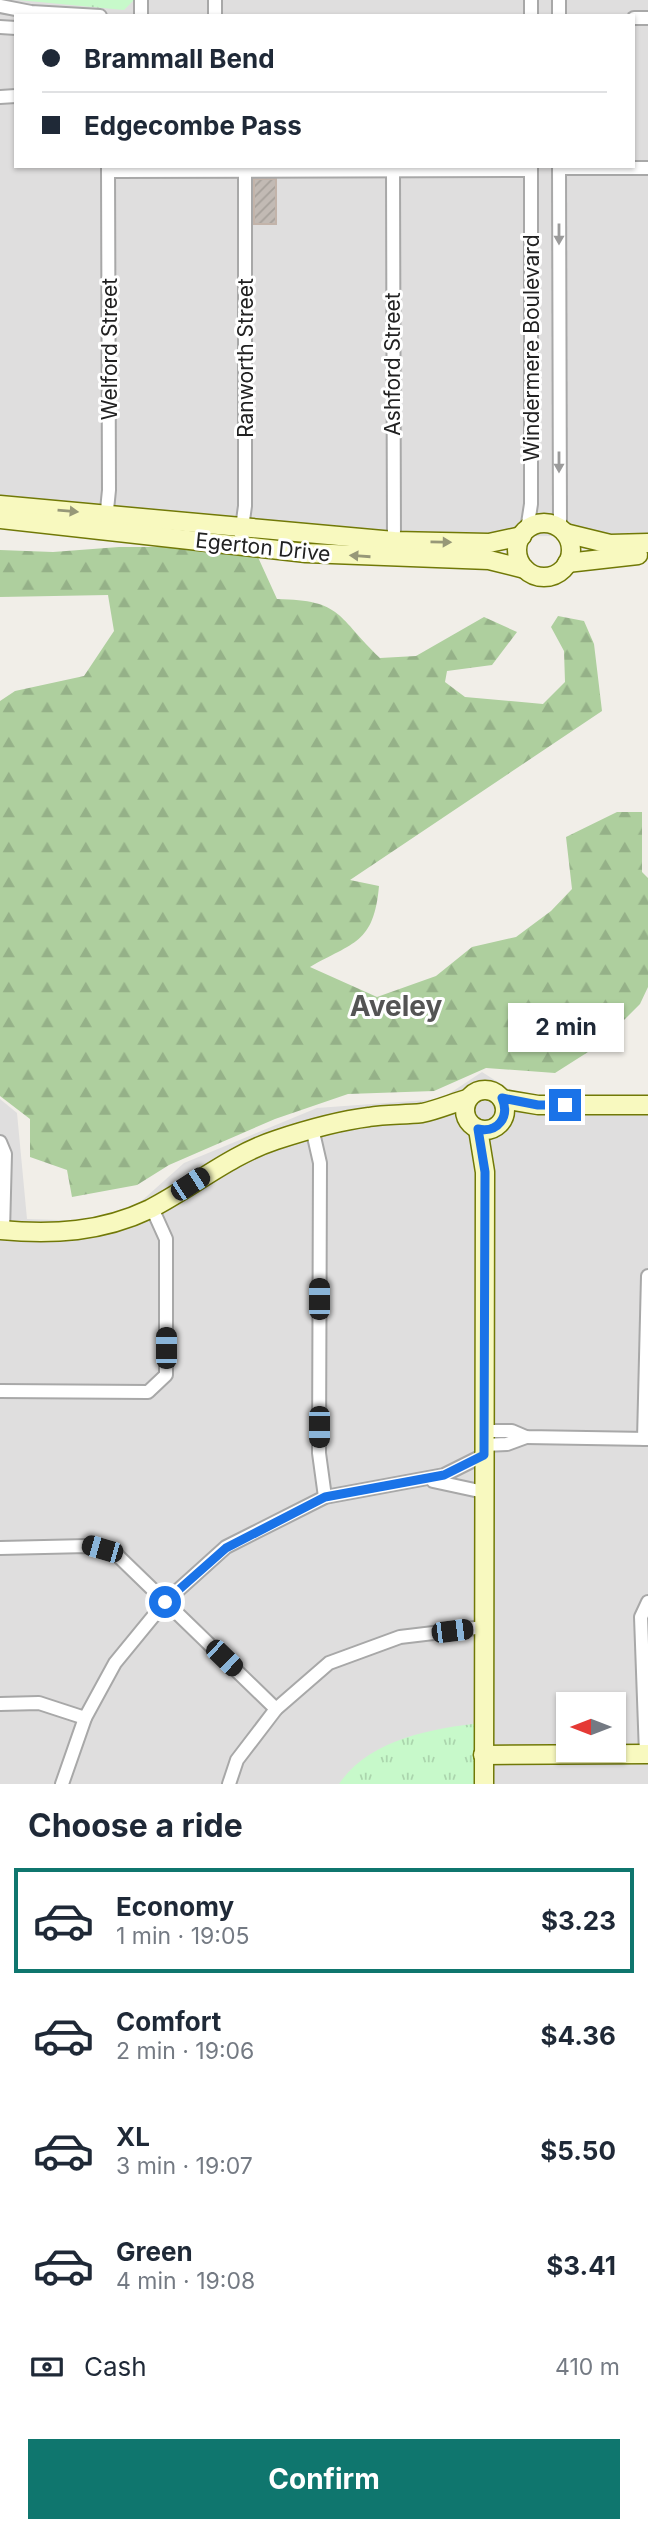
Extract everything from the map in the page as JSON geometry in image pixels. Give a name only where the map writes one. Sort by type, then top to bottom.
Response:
[{"type":"street","points":[[0,6],[31,12],[66,14]]},
{"type":"street","points":[[108,168],[531,168]]},
{"type":"street","name":"Welford Street","points":[[106,523],[108,168]]},
{"type":"street","name":"Windermere Boulevard","points":[[524,533],[531,504],[531,168]]},
{"type":"street","name":"Windermere Boulevard","points":[[559,168],[563,531]]},
{"type":"street","name":"Ranworth Street","points":[[239,546],[245,506],[245,170]]},
{"type":"street","name":"Ashford Street","points":[[393,170],[394,550]]},
{"type":"street","name":"Egerton Drive","points":[[0,505],[239,546],[394,550],[489,543],[524,533]]},
{"type":"street","name":"Egerton Drive","points":[[0,520],[242,527],[394,550],[489,560],[525,569]]},
{"type":"street","points":[[563,531],[571,548],[562,570],[548,577],[539,577],[525,569],[517,553],[524,533],[547,524],[610,544],[648,543]]},
{"type":"street","points":[[567,563],[618,555],[648,555]]},
{"type":"street","points":[[424,1112],[485,1089],[489,1118],[485,1172],[484,1784]]},
{"type":"street","points":[[467,1098],[464,1109],[489,1118]]},
{"type":"street","points":[[0,1142],[5,1154],[1,1230],[48,1233],[90,1230],[152,1208],[209,1171],[262,1144],[312,1128],[369,1117],[424,1112],[489,1118],[538,1105],[648,1105]]},
{"type":"street","points":[[312,1128],[320,1163],[319,1453],[325,1497]]},
{"type":"street","points":[[0,1391],[148,1392],[166,1375],[166,1239],[152,1208]]},
{"type":"street","points":[[62,1784],[85,1718],[115,1663],[165,1602],[226,1548],[325,1497],[422,1479],[463,1468],[484,1444],[512,1432],[526,1437],[646,1439],[648,1276]]},
{"type":"street","points":[[422,1479],[484,1492]]},
{"type":"street","points":[[0,1548],[88,1546],[115,1553],[276,1709]]},
{"type":"street","points":[[483,1755],[647,1754],[642,1617],[648,1602]]},
{"type":"street","points":[[229,1784],[237,1760],[276,1709],[329,1663],[400,1637],[484,1628]]},
{"type":"street","points":[[0,1704],[39,1703],[85,1718]]},
{"type":"shaded area","points":[[0,0],[648,0],[648,535],[99,541],[0,522]]},
{"type":"shaded area","points":[[482,1072],[520,1096],[648,1097],[648,1784],[0,1784],[0,1099],[17,1113],[27,1219],[118,1222],[184,1163],[317,1108],[441,1099]]},
{"type":"green space","points":[[18,0],[134,0],[124,10]]},
{"type":"green space","points":[[119,547],[212,547],[257,555],[277,599],[299,600],[327,607],[346,622],[380,658],[416,656],[484,617],[517,632],[492,665],[447,671],[445,682],[465,697],[543,704],[565,682],[564,651],[551,627],[558,616],[584,621],[594,644],[602,711],[350,880],[379,886],[372,920],[359,939],[310,967],[377,997],[436,976],[472,947],[516,937],[551,911],[572,889],[566,837],[617,812],[642,812],[642,872],[648,878],[648,987],[640,1004],[599,1045],[555,1073],[486,1068],[434,1091],[348,1094],[275,1119],[169,1165],[137,1185],[72,1197],[67,1170],[30,1157],[30,1119],[0,1096],[0,701],[15,691],[84,676],[114,631],[108,595],[0,597],[0,550],[53,552]]},
{"type":"green space","points":[[482,1723],[482,1784],[339,1784],[351,1769],[384,1747],[422,1733]]},
{"type":"building","points":[[254,179],[276,179],[276,224],[254,224]]},
{"type":"district","name":"Aveley","points":[[396,1006]]},
{"type":"route","points":[[165,1602],[226,1548],[325,1497],[444,1475],[463,1468],[484,1455],[485,1172],[478,1129],[489,1130],[499,1125],[505,1110],[502,1098],[538,1105],[565,1105]]}]
